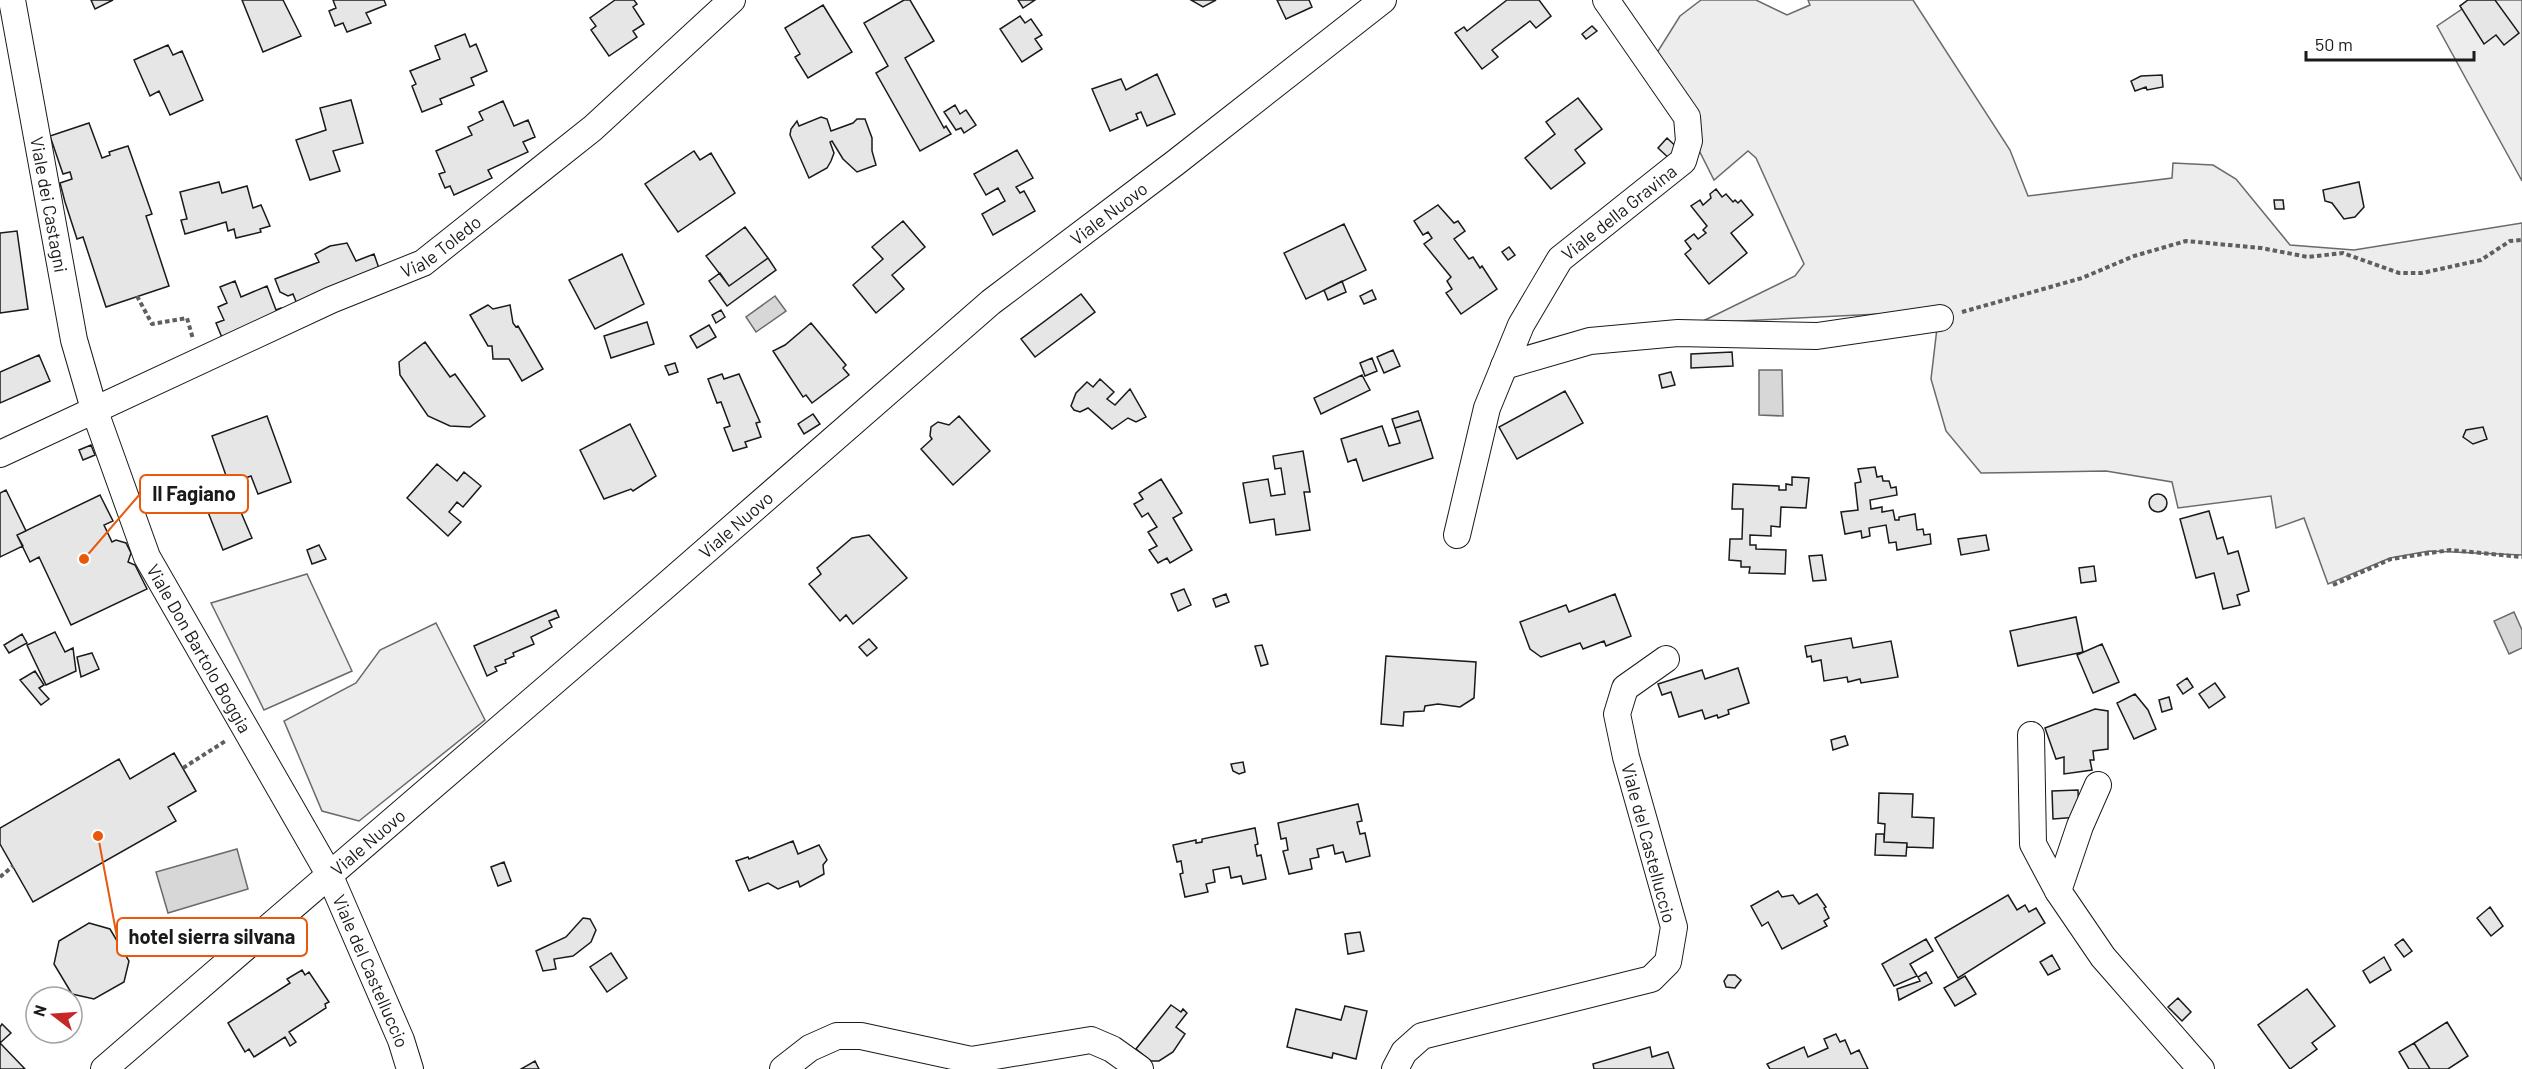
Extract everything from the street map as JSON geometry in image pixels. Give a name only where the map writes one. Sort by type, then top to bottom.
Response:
[{"type":"street","name":"Viale dei Castagni","points":[[12,0],[74,340],[94,409]]},
{"type":"street","name":"Viale Toledo","points":[[0,454],[331,300],[423,263],[593,128],[732,0]]},
{"type":"street","name":"Viale Nuovo","points":[[104,1069],[991,302],[1175,163],[1383,0]]},
{"type":"street","name":"Viale della Gravina","points":[[1457,535],[1487,408],[1521,325],[1560,259],[1683,161],[1689,141],[1687,117],[1606,0]]},
{"type":"street","points":[[1504,366],[1590,341],[1678,333],[1817,336],[1940,318]]},
{"type":"street","name":"Viale Don Bartolo Boggia","points":[[94,409],[147,557],[329,874]]},
{"type":"street","name":"Viale del Castelluccio","points":[[1395,1069],[1404,1052],[1422,1035],[1652,979],[1668,962],[1674,927],[1626,757],[1617,714],[1625,688],[1666,659]]},
{"type":"street","points":[[2031,735],[2033,844],[2058,891],[2103,957],[2201,1069]]},
{"type":"street","points":[[2058,891],[2080,826],[2098,785]]},
{"type":"street","name":"Viale del Castelluccio","points":[[329,874],[401,1040],[410,1069]]},
{"type":"street","points":[[783,1069],[819,1044],[837,1036],[861,1036],[971,1060],[1070,1041],[1091,1040],[1112,1049],[1140,1069]]},
{"type":"path","points":[[1940,318],[2082,278],[2134,256],[2186,241],[2261,248],[2308,257],[2343,253],[2375,262],[2399,273],[2422,273],[2481,260],[2510,241],[2522,240]]},
{"type":"path","points":[[138,296],[152,324],[187,318],[200,360]]},
{"type":"path","points":[[2332,585],[2391,559],[2450,550],[2522,557]]},
{"type":"path","points":[[183,768],[245,728]]},
{"type":"path","points":[[0,877],[13,866]]},
{"type":"shaded area","points":[[1701,0],[1756,0],[1787,15],[1810,5],[1808,0],[1913,0],[2010,150],[2028,196],[2172,178],[2173,163],[2213,165],[2236,179],[2290,245],[2354,250],[2522,223],[2522,555],[2429,551],[2390,558],[2328,584],[2304,518],[2276,528],[2271,496],[2178,508],[2172,482],[2106,471],[1981,473],[1946,431],[1931,379],[1939,311],[1699,323],[1795,276],[1804,264],[1756,158],[1748,151],[1714,180],[1653,59],[1680,16]]},
{"type":"shaded area","points":[[2468,0],[2522,0],[2522,181],[2437,26],[2462,9],[2460,6]]},
{"type":"shaded area","points":[[775,296],[786,311],[756,332],[746,317]]},
{"type":"shaded area","points":[[1759,370],[1782,370],[1783,416],[1759,415]]},
{"type":"shaded area","points":[[307,574],[352,671],[264,710],[211,603]]},
{"type":"shaded area","points":[[2514,612],[2522,630],[2522,648],[2509,654],[2494,621]]},
{"type":"shaded area","points":[[436,623],[485,720],[359,821],[322,811],[284,721],[356,683],[380,650]]},
{"type":"shaded area","points":[[237,849],[248,889],[168,913],[156,872]]},
{"type":"building","points":[[91,0],[113,0],[95,9]]},
{"type":"building","points":[[242,0],[283,0],[301,36],[263,52]]},
{"type":"building","points":[[333,0],[384,0],[386,5],[366,13],[371,23],[347,32],[343,23],[335,26],[329,11],[336,8]]},
{"type":"building","points":[[615,0],[634,0],[637,4],[633,7],[644,24],[633,31],[637,37],[609,56],[591,30],[596,26],[590,18]]},
{"type":"building","points":[[904,0],[910,0],[934,41],[905,58],[944,128],[946,126],[951,134],[920,151],[876,73],[888,66],[864,23]]},
{"type":"building","points":[[1018,0],[1035,0],[1023,8]]},
{"type":"building","points":[[1191,0],[1216,0],[1203,7]]},
{"type":"building","points":[[1277,0],[1309,0],[1312,7],[1286,19]]},
{"type":"building","points":[[1507,0],[1539,0],[1551,16],[1536,28],[1530,21],[1492,50],[1498,57],[1482,69],[1455,33],[1464,27],[1467,31]]},
{"type":"building","points":[[2468,0],[2495,0],[2519,33],[2504,45],[2496,35],[2484,44],[2460,6]]},
{"type":"building","points":[[823,5],[852,52],[808,78],[795,57],[800,54],[785,28]]},
{"type":"building","points":[[1020,16],[1025,23],[1031,19],[1042,35],[1035,39],[1042,49],[1022,62],[1000,29]]},
{"type":"building","points":[[1592,26],[1597,31],[1586,39],[1582,34]]},
{"type":"building","points":[[465,34],[470,47],[476,44],[487,71],[471,78],[474,85],[440,99],[442,104],[422,112],[412,86],[416,84],[410,71],[440,59],[435,46]]},
{"type":"building","points":[[168,45],[173,55],[182,51],[203,100],[170,115],[159,91],[150,96],[134,60]]},
{"type":"building","points":[[1157,74],[1175,114],[1147,126],[1141,112],[1136,114],[1138,119],[1110,131],[1092,89],[1121,79],[1126,90]]},
{"type":"building","points":[[2162,75],[2163,87],[2147,90],[2146,87],[2135,91],[2131,81],[2141,76]]},
{"type":"building","points":[[1578,98],[1602,129],[1575,150],[1585,163],[1551,189],[1525,158],[1555,134],[1546,122]]},
{"type":"building","points":[[351,100],[363,143],[333,151],[340,171],[310,180],[296,140],[326,130],[320,108]]},
{"type":"building","points":[[503,101],[514,126],[528,120],[535,137],[523,142],[528,152],[488,170],[492,178],[454,195],[450,186],[445,188],[439,174],[445,172],[436,151],[472,135],[468,127],[483,120],[479,112]]},
{"type":"building","points":[[955,105],[960,114],[966,110],[976,125],[964,133],[961,128],[956,130],[944,112]]},
{"type":"building","points":[[821,117],[827,119],[831,131],[853,123],[857,119],[865,119],[872,138],[872,151],[876,165],[857,172],[843,159],[832,141],[830,142],[834,153],[827,168],[809,178],[790,135],[791,129],[797,121],[799,126]]},
{"type":"building","points":[[89,123],[102,158],[110,155],[109,152],[128,146],[152,214],[146,216],[169,286],[106,307],[83,237],[77,239],[65,202],[60,183],[72,179],[70,172],[63,174],[50,136]]},
{"type":"building","points":[[1667,138],[1682,152],[1673,162],[1658,148]]},
{"type":"building","points":[[1017,150],[1033,178],[1016,187],[1020,193],[1024,191],[1035,211],[993,235],[982,214],[1005,201],[998,188],[986,195],[974,174]]},
{"type":"building","points":[[694,151],[700,160],[711,153],[735,193],[678,232],[645,184]]},
{"type":"building","points":[[219,182],[222,193],[247,186],[253,208],[261,205],[270,226],[260,229],[261,232],[236,238],[234,229],[228,231],[226,222],[185,234],[181,220],[187,219],[180,192]]},
{"type":"building","points":[[2359,182],[2364,207],[2355,217],[2344,219],[2332,203],[2325,201],[2323,190]]},
{"type":"building","points":[[1716,189],[1722,197],[1726,194],[1733,202],[1735,200],[1738,203],[1741,200],[1753,215],[1731,233],[1747,253],[1709,284],[1685,254],[1691,249],[1685,241],[1694,234],[1698,239],[1706,233],[1703,230],[1707,226],[1691,206],[1700,200],[1703,205]]},
{"type":"building","points":[[2274,200],[2283,200],[2284,209],[2275,209]]},
{"type":"building","points":[[1438,205],[1454,223],[1458,221],[1465,231],[1454,239],[1469,259],[1473,257],[1480,268],[1482,266],[1497,289],[1461,314],[1446,293],[1452,289],[1447,281],[1451,277],[1424,244],[1432,238],[1428,232],[1423,235],[1414,221]]},
{"type":"building","points":[[903,221],[925,247],[892,275],[904,289],[876,313],[853,285],[883,259],[872,247]]},
{"type":"building","points":[[1344,224],[1366,270],[1306,299],[1284,253]]},
{"type":"building","points":[[745,227],[768,258],[729,286],[706,256]]},
{"type":"building","points":[[17,231],[28,309],[0,313],[0,233]]},
{"type":"building","points":[[347,243],[356,261],[374,254],[382,277],[299,309],[293,294],[288,296],[280,292],[275,279],[319,262],[315,254],[330,246]]},
{"type":"building","points":[[1509,247],[1515,255],[1508,260],[1502,252]]},
{"type":"building","points":[[622,254],[644,304],[595,329],[569,280]]},
{"type":"building","points":[[768,258],[776,270],[727,306],[709,281],[720,273],[729,286]]},
{"type":"building","points":[[235,281],[241,297],[267,286],[276,310],[281,308],[283,315],[223,340],[216,323],[224,320],[218,307],[227,303],[220,287]]},
{"type":"building","points":[[1342,281],[1346,292],[1328,300],[1324,290]]},
{"type":"building","points":[[1372,290],[1376,299],[1364,304],[1360,296]]},
{"type":"building","points":[[1081,294],[1095,312],[1035,357],[1021,339]]},
{"type":"building","points":[[488,305],[493,309],[510,305],[513,323],[516,327],[518,326],[543,369],[522,381],[509,359],[493,359],[492,346],[488,346],[470,315]]},
{"type":"building","points":[[721,310],[725,317],[716,323],[712,315]]},
{"type":"building","points":[[647,322],[654,344],[611,358],[604,336]]},
{"type":"building","points":[[811,323],[846,365],[843,368],[849,375],[812,403],[806,395],[803,397],[773,351],[785,345]]},
{"type":"building","points":[[709,325],[716,337],[697,348],[690,336]]},
{"type":"building","points":[[425,342],[450,377],[455,374],[485,416],[470,427],[450,426],[428,416],[400,375],[399,362]]},
{"type":"building","points":[[1393,350],[1400,366],[1384,373],[1377,357]]},
{"type":"building","points":[[1732,352],[1733,366],[1691,368],[1691,354]]},
{"type":"building","points":[[39,355],[50,381],[0,403],[0,372]]},
{"type":"building","points":[[1372,358],[1377,371],[1365,376],[1360,363]]},
{"type":"building","points":[[675,363],[678,372],[669,375],[665,366]]},
{"type":"building","points":[[1671,372],[1675,385],[1662,388],[1659,375]]},
{"type":"building","points":[[722,374],[724,379],[739,374],[760,422],[756,423],[761,437],[745,442],[747,447],[733,451],[724,428],[730,426],[721,402],[717,403],[708,379]]},
{"type":"building","points":[[1362,375],[1370,390],[1321,414],[1314,398]]},
{"type":"building","points":[[1100,379],[1114,392],[1107,399],[1115,405],[1130,389],[1146,417],[1136,422],[1128,418],[1112,429],[1088,408],[1080,412],[1074,410],[1071,406],[1076,393],[1087,382],[1093,387]]},
{"type":"building","points":[[1565,391],[1583,423],[1517,459],[1499,427]]},
{"type":"building","points":[[1418,411],[1421,420],[1395,428],[1392,419]]},
{"type":"building","points":[[813,414],[820,424],[804,434],[798,424]]},
{"type":"building","points":[[267,416],[291,482],[258,494],[251,476],[229,484],[212,436]]},
{"type":"building","points":[[959,416],[990,451],[953,485],[921,449],[932,439],[931,427],[938,422],[949,425]]},
{"type":"building","points":[[1421,420],[1433,458],[1363,481],[1356,459],[1348,462],[1341,439],[1382,426],[1389,446],[1400,443],[1395,428]]},
{"type":"building","points":[[630,424],[656,476],[633,491],[631,489],[604,499],[580,450]]},
{"type":"building","points":[[2483,427],[2487,439],[2473,444],[2463,437],[2466,430]]},
{"type":"building","points":[[91,445],[95,455],[83,460],[79,450]]},
{"type":"building","points":[[1303,451],[1310,492],[1304,492],[1310,530],[1276,535],[1274,519],[1250,523],[1243,483],[1268,479],[1271,496],[1285,494],[1281,468],[1275,469],[1273,456]]},
{"type":"building","points":[[437,464],[457,481],[464,472],[481,486],[463,507],[457,502],[449,512],[461,522],[448,536],[407,498]]},
{"type":"building","points":[[1875,467],[1877,477],[1882,476],[1883,481],[1889,481],[1891,488],[1896,487],[1897,495],[1870,500],[1871,509],[1882,507],[1882,512],[1893,510],[1895,520],[1915,514],[1917,530],[1923,529],[1924,535],[1930,534],[1931,544],[1897,550],[1896,542],[1889,543],[1886,525],[1869,528],[1870,536],[1862,538],[1861,531],[1845,534],[1841,512],[1858,510],[1855,483],[1861,482],[1858,469]]},
{"type":"building","points":[[1792,477],[1809,478],[1806,508],[1781,507],[1780,527],[1771,526],[1771,536],[1750,535],[1750,545],[1756,545],[1756,549],[1786,550],[1785,574],[1749,573],[1750,567],[1741,567],[1741,561],[1729,560],[1730,539],[1742,539],[1743,509],[1732,509],[1733,484],[1779,486],[1779,490],[1786,490],[1786,484],[1792,485]]},
{"type":"building","points":[[1161,479],[1182,513],[1173,518],[1192,550],[1170,563],[1167,558],[1158,563],[1149,550],[1157,546],[1148,532],[1157,527],[1148,513],[1142,517],[1134,504],[1143,499],[1139,493]]},
{"type":"building","points":[[6,490],[26,531],[17,535],[23,546],[0,557],[0,493]]},
{"type":"building","points":[[2158,494],[2164,497],[2167,503],[2164,509],[2158,512],[2152,509],[2149,503],[2152,497]]},
{"type":"building","points":[[100,495],[113,521],[104,525],[112,542],[116,540],[126,543],[131,553],[128,562],[135,565],[147,589],[71,625],[39,557],[30,562],[17,535]]},
{"type":"building","points":[[234,496],[252,538],[223,550],[206,507]]},
{"type":"building","points":[[2209,511],[2217,539],[2223,537],[2228,554],[2238,551],[2249,591],[2237,595],[2240,605],[2223,609],[2214,573],[2196,578],[2180,519]]},
{"type":"building","points":[[869,535],[907,578],[853,624],[846,615],[840,621],[809,584],[821,574],[817,568],[852,538]]},
{"type":"building","points":[[1986,535],[1989,550],[1961,555],[1958,539]]},
{"type":"building","points":[[319,545],[326,559],[312,564],[307,550]]},
{"type":"building","points":[[1822,555],[1826,580],[1813,581],[1809,556]]},
{"type":"building","points":[[2094,566],[2096,581],[2081,583],[2079,568]]},
{"type":"building","points":[[1184,589],[1191,605],[1178,611],[1171,594]]},
{"type":"building","points":[[1226,594],[1229,602],[1216,607],[1213,599]]},
{"type":"building","points":[[1615,594],[1631,636],[1606,646],[1604,641],[1583,649],[1580,643],[1541,657],[1530,649],[1520,622],[1566,605],[1569,612]]},
{"type":"building","points":[[556,610],[559,617],[549,621],[552,627],[531,637],[534,644],[513,653],[514,656],[505,660],[506,663],[495,667],[497,671],[487,676],[474,646]]},
{"type":"building","points":[[2076,617],[2083,652],[2018,666],[2010,631]]},
{"type":"building","points":[[55,632],[65,652],[73,648],[76,671],[46,685],[27,645]]},
{"type":"building","points":[[22,634],[27,643],[9,653],[4,645]]},
{"type":"building","points":[[1851,638],[1853,648],[1891,641],[1898,677],[1861,683],[1860,679],[1848,682],[1847,677],[1824,681],[1821,660],[1812,662],[1811,656],[1807,657],[1805,646]]},
{"type":"building","points":[[869,639],[877,648],[867,656],[859,647]]},
{"type":"building","points":[[2102,644],[2119,682],[2093,693],[2077,655]]},
{"type":"building","points":[[1262,645],[1268,664],[1261,666],[1255,646]]},
{"type":"building","points":[[92,653],[99,669],[81,677],[77,657]]},
{"type":"building","points":[[1386,656],[1476,662],[1474,698],[1460,707],[1438,704],[1425,706],[1424,711],[1404,712],[1403,726],[1381,724]]},
{"type":"building","points":[[1738,668],[1749,703],[1728,710],[1729,714],[1718,718],[1717,715],[1705,719],[1702,710],[1679,717],[1671,692],[1662,695],[1658,684],[1702,670],[1705,679]]},
{"type":"building","points":[[35,671],[44,685],[39,688],[49,699],[41,705],[20,680]]},
{"type":"building","points":[[2187,678],[2193,687],[2183,694],[2177,685]]},
{"type":"building","points":[[2215,683],[2225,697],[2209,708],[2199,694]]},
{"type":"building","points":[[2135,694],[2148,710],[2156,729],[2134,739],[2117,703]]},
{"type":"building","points":[[2169,697],[2172,709],[2162,712],[2159,700]]},
{"type":"building","points":[[2095,709],[2108,711],[2108,749],[2093,751],[2094,760],[2090,760],[2092,770],[2064,774],[2064,757],[2056,759],[2045,728]]},
{"type":"building","points":[[1845,736],[1848,745],[1833,750],[1831,740]]},
{"type":"building","points":[[174,753],[196,791],[168,807],[176,821],[33,902],[0,844],[0,828],[119,759],[130,779]]},
{"type":"building","points":[[1243,762],[1245,772],[1239,774],[1233,771],[1231,764]]},
{"type":"building","points":[[2078,790],[2079,817],[2053,819],[2052,791]]},
{"type":"building","points":[[1879,793],[1913,794],[1912,817],[1934,818],[1933,848],[1907,847],[1907,843],[1884,842],[1885,824],[1878,823]]},
{"type":"building","points":[[1358,804],[1362,821],[1357,822],[1360,834],[1365,833],[1370,856],[1346,862],[1343,852],[1335,854],[1333,845],[1317,849],[1319,857],[1310,859],[1312,869],[1289,874],[1283,851],[1288,850],[1286,838],[1281,839],[1278,823]]},
{"type":"building","points":[[1255,828],[1258,844],[1255,845],[1257,856],[1261,855],[1266,879],[1243,884],[1241,876],[1231,878],[1229,867],[1213,870],[1215,882],[1206,884],[1208,892],[1185,897],[1180,874],[1183,873],[1181,861],[1177,862],[1173,845],[1196,840],[1196,843],[1202,842],[1202,839]]},
{"type":"building","points":[[1876,834],[1884,834],[1884,842],[1907,843],[1906,856],[1875,855]]},
{"type":"building","points":[[793,841],[798,854],[819,845],[827,860],[823,865],[824,874],[800,887],[798,881],[778,889],[768,883],[749,891],[736,861],[748,857],[749,859]]},
{"type":"building","points":[[504,862],[511,881],[498,886],[491,867]]},
{"type":"building","points":[[1778,891],[1782,897],[1793,895],[1799,904],[1817,894],[1826,907],[1824,908],[1829,918],[1824,921],[1827,926],[1782,949],[1768,922],[1762,926],[1751,906]]},
{"type":"building","points":[[2008,895],[2017,910],[2025,905],[2029,912],[2036,908],[2045,923],[1958,978],[1935,938]]},
{"type":"building","points":[[2490,907],[2503,926],[2491,936],[2477,918]]},
{"type":"building","points":[[583,918],[590,919],[596,930],[591,942],[573,956],[554,959],[556,969],[543,971],[536,951],[566,937]]},
{"type":"building","points":[[89,923],[110,929],[129,961],[124,982],[94,999],[84,997],[84,985],[67,985],[54,964],[59,941]]},
{"type":"building","points":[[1360,932],[1364,951],[1348,954],[1345,934]]},
{"type":"building","points":[[1926,939],[1933,951],[1910,964],[1917,976],[1894,986],[1882,964]]},
{"type":"building","points":[[2403,939],[2412,951],[2404,957],[2395,945]]},
{"type":"building","points":[[611,953],[627,978],[607,992],[590,967]]},
{"type":"building","points":[[2052,955],[2060,969],[2048,975],[2040,962]]},
{"type":"building","points":[[2384,957],[2391,970],[2370,983],[2363,971]]},
{"type":"building","points":[[302,970],[305,975],[309,972],[329,1002],[325,1004],[326,1008],[289,1032],[296,1042],[290,1046],[285,1037],[254,1057],[249,1049],[245,1052],[228,1023],[290,983],[287,979]]},
{"type":"building","points":[[1926,972],[1932,983],[1899,1000],[1897,989],[1920,981],[1918,977]]},
{"type":"building","points":[[1728,975],[1735,975],[1741,980],[1735,988],[1726,987],[1724,981]]},
{"type":"building","points":[[1965,976],[1976,994],[1955,1006],[1944,988]]},
{"type":"building","points":[[2307,989],[2335,1026],[2312,1043],[2317,1049],[2290,1069],[2258,1025]]},
{"type":"building","points":[[2178,998],[2191,1012],[2182,1021],[2168,1007]]},
{"type":"building","points":[[1171,1005],[1187,1013],[1176,1027],[1185,1034],[1173,1052],[1159,1061],[1151,1061],[1136,1049]]},
{"type":"building","points":[[1345,1006],[1367,1011],[1356,1059],[1333,1053],[1332,1058],[1287,1047],[1296,1009],[1341,1020]]},
{"type":"building","points":[[2447,1022],[2468,1056],[2448,1069],[2430,1069],[2414,1043]]},
{"type":"building","points":[[2,1024],[11,1033],[0,1043],[0,1027]]},
{"type":"building","points":[[1836,1034],[1840,1042],[1845,1040],[1851,1054],[1859,1050],[1868,1069],[1770,1069],[1767,1064],[1804,1047],[1808,1057],[1828,1048],[1824,1039]]},
{"type":"building","points":[[0,1043],[25,1069],[0,1069]]},
{"type":"building","points":[[2414,1043],[2430,1069],[2409,1069],[2399,1052]]},
{"type":"building","points":[[1650,1047],[1652,1057],[1668,1052],[1674,1069],[1594,1069],[1593,1064]]},
{"type":"building","points":[[535,1061],[539,1069],[521,1069]]},
{"type":"place","name":"Il Fagiano","points":[[84,559]]},
{"type":"place","name":"hotel sierra silvana","points":[[98,836]]}]
